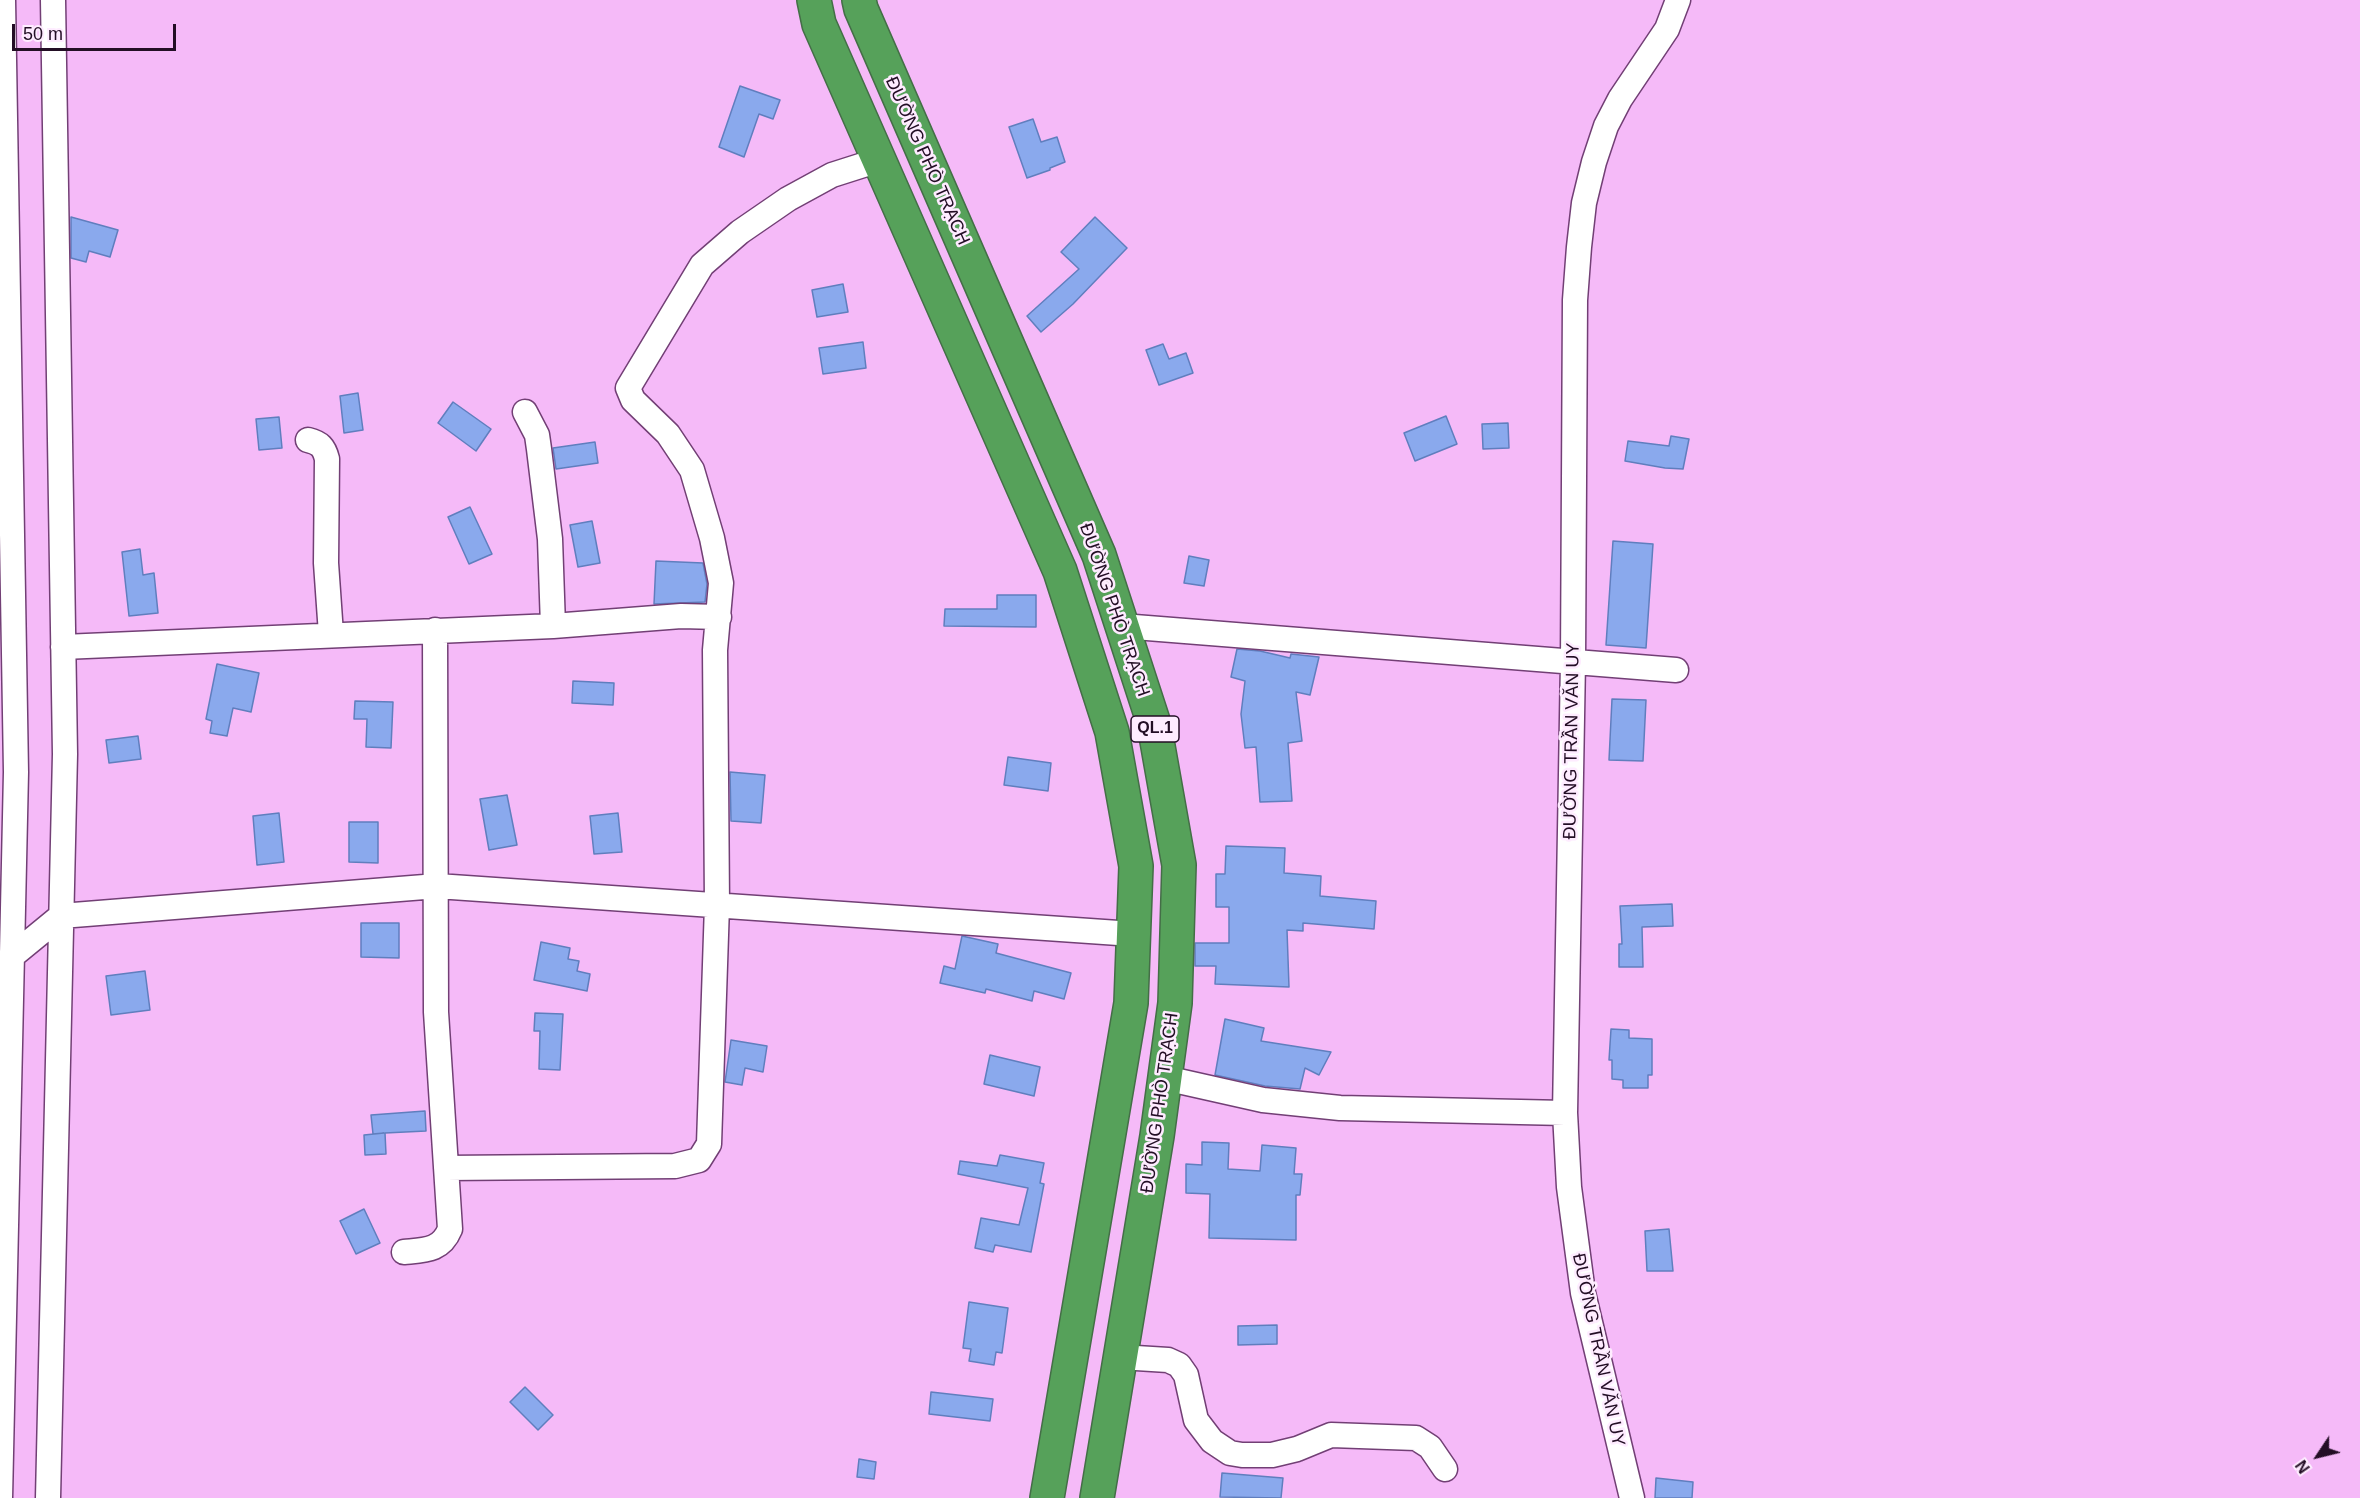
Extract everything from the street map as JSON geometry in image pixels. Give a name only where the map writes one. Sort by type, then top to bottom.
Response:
[{"type":"highway","name":"ĐƯỜNG PHÒ TRẠCH","points":[[860,5],[1099,555],[1154,724],[1179,865],[1175,1004],[1097,1498]]},
{"type":"highway","name":"QL.1","points":[[817,12],[879,160],[1060,571],[1112,732],[1136,866],[1131,1003],[1047,1498]]},
{"type":"street","points":[[0,1498],[6,961],[16,772],[3,0]]},
{"type":"street","points":[[48,1498],[65,754],[53,0]]},
{"type":"street","name":"ĐƯỜNG TRẦN VĂN UY","points":[[1632,1498],[1583,1293],[1569,1187],[1565,1113],[1573,661],[1575,300],[1584,203],[1606,126],[1620,99],[1667,29],[1678,0]]},
{"type":"street","points":[[446,1168],[675,1166],[699,1160],[709,1144],[717,905],[715,650],[721,583],[712,538],[692,470],[669,434],[633,400],[628,388],[702,265],[740,232],[788,199],[832,175],[879,160]]},
{"type":"street","points":[[525,412],[537,435],[539,449],[550,539],[552,626]]},
{"type":"street","points":[[308,440],[318,442],[322,446],[327,459],[326,563],[331,634]]},
{"type":"street","points":[[63,647],[552,626],[681,616],[719,617]]},
{"type":"street","points":[[1122,626],[1676,670]]},
{"type":"street","points":[[404,1252],[434,1248],[447,1237],[450,1229],[436,1012],[435,630]]},
{"type":"street","points":[[6,961],[61,916],[437,886],[1133,933]]},
{"type":"street","points":[[1165,1078],[1263,1100],[1340,1108],[1565,1113]]},
{"type":"street","points":[[1120,1357],[1168,1360],[1179,1365],[1186,1376],[1196,1420],[1212,1441],[1230,1453],[1272,1455],[1297,1449],[1331,1435],[1416,1438],[1430,1447],[1444,1470]]},
{"type":"building","points":[[740,86],[780,100],[773,119],[759,114],[744,157],[719,147]]},
{"type":"building","points":[[1033,119],[1041,142],[1057,137],[1065,162],[1027,178],[1009,127]]},
{"type":"building","points":[[71,217],[118,230],[110,257],[89,251],[86,262],[71,258]]},
{"type":"building","points":[[1095,217],[1127,248],[1073,304],[1041,332],[1027,316],[1079,269],[1061,252]]},
{"type":"building","points":[[843,284],[848,312],[817,317],[812,290]]},
{"type":"building","points":[[863,342],[866,368],[823,374],[819,348]]},
{"type":"building","points":[[1163,344],[1169,359],[1186,353],[1193,373],[1159,385],[1146,350]]},
{"type":"building","points":[[358,393],[363,430],[344,433],[340,396]]},
{"type":"building","points":[[453,402],[491,429],[476,451],[438,423]]},
{"type":"building","points":[[1446,416],[1457,444],[1415,461],[1404,433]]},
{"type":"building","points":[[279,417],[282,448],[259,450],[256,419]]},
{"type":"building","points":[[1508,423],[1509,448],[1483,449],[1482,424]]},
{"type":"building","points":[[1671,436],[1689,439],[1683,469],[1625,461],[1628,441],[1669,446]]},
{"type":"building","points":[[595,442],[598,463],[556,469],[553,448]]},
{"type":"building","points":[[470,507],[492,554],[469,564],[448,517]]},
{"type":"building","points":[[592,521],[600,563],[578,567],[570,525]]},
{"type":"building","points":[[1613,541],[1653,544],[1646,648],[1606,645]]},
{"type":"building","points":[[140,549],[143,575],[154,573],[158,613],[129,616],[122,552]]},
{"type":"building","points":[[1189,556],[1209,560],[1204,586],[1184,583]]},
{"type":"building","points":[[656,561],[703,563],[707,584],[705,602],[654,604]]},
{"type":"building","points":[[997,595],[1036,595],[1036,627],[944,626],[945,609],[997,609]]},
{"type":"building","points":[[1237,649],[1260,651],[1290,658],[1291,654],[1319,657],[1310,695],[1296,692],[1302,741],[1288,743],[1292,801],[1260,802],[1256,747],[1245,748],[1241,714],[1245,681],[1231,677]]},
{"type":"building","points":[[217,664],[259,673],[251,712],[233,708],[227,736],[210,733],[212,721],[206,719]]},
{"type":"building","points":[[573,681],[614,683],[613,705],[572,703]]},
{"type":"building","points":[[1612,699],[1646,700],[1643,761],[1609,760]]},
{"type":"building","points":[[355,701],[393,702],[391,748],[366,747],[367,719],[354,719]]},
{"type":"building","points":[[138,736],[141,759],[109,763],[106,740]]},
{"type":"building","points":[[1008,757],[1051,763],[1048,791],[1004,785]]},
{"type":"building","points":[[730,772],[765,775],[761,823],[731,821]]},
{"type":"building","points":[[507,795],[517,845],[489,850],[480,799]]},
{"type":"building","points":[[279,813],[284,862],[257,865],[253,816]]},
{"type":"building","points":[[618,813],[622,852],[594,854],[590,816]]},
{"type":"building","points":[[349,822],[378,822],[378,863],[349,862]]},
{"type":"building","points":[[1226,846],[1285,848],[1284,873],[1321,876],[1320,896],[1376,901],[1374,929],[1303,923],[1303,931],[1287,930],[1289,987],[1215,984],[1216,966],[1195,966],[1195,943],[1229,943],[1229,907],[1216,907],[1216,874],[1225,874]]},
{"type":"building","points":[[1672,904],[1673,926],[1642,927],[1643,967],[1619,967],[1619,944],[1622,944],[1620,906]]},
{"type":"building","points":[[361,923],[399,923],[399,958],[361,957]]},
{"type":"building","points":[[962,936],[998,944],[996,953],[1071,973],[1064,999],[1034,991],[1032,1001],[986,989],[985,993],[940,983],[944,966],[955,969]]},
{"type":"building","points":[[541,942],[570,948],[568,959],[579,961],[577,971],[590,974],[587,991],[534,980]]},
{"type":"building","points":[[145,971],[150,1010],[111,1015],[106,976]]},
{"type":"building","points":[[535,1013],[563,1014],[560,1070],[539,1069],[540,1031],[534,1031]]},
{"type":"building","points":[[1225,1019],[1264,1028],[1261,1041],[1331,1052],[1319,1075],[1305,1068],[1300,1089],[1265,1086],[1215,1075]]},
{"type":"building","points":[[1611,1029],[1629,1030],[1629,1038],[1652,1039],[1652,1075],[1648,1075],[1648,1088],[1623,1088],[1623,1080],[1612,1079],[1612,1060],[1609,1060]]},
{"type":"building","points":[[731,1040],[767,1046],[763,1072],[745,1068],[742,1085],[725,1082]]},
{"type":"building","points":[[990,1055],[1040,1067],[1034,1096],[984,1084]]},
{"type":"building","points":[[425,1111],[426,1131],[385,1133],[386,1154],[365,1155],[364,1135],[384,1133],[373,1134],[371,1115]]},
{"type":"building","points":[[1202,1142],[1229,1143],[1228,1169],[1260,1171],[1262,1145],[1296,1148],[1294,1174],[1302,1174],[1300,1195],[1296,1195],[1296,1240],[1209,1238],[1210,1194],[1186,1193],[1186,1164],[1202,1165]]},
{"type":"building","points":[[1000,1155],[1044,1163],[1040,1183],[1044,1184],[1031,1252],[995,1245],[993,1252],[975,1248],[981,1218],[1019,1225],[1028,1188],[958,1174],[960,1161],[997,1166]]},
{"type":"building","points":[[364,1209],[380,1243],[356,1254],[340,1221]]},
{"type":"building","points":[[1669,1229],[1673,1271],[1647,1271],[1645,1231]]},
{"type":"building","points":[[969,1302],[1008,1308],[1002,1353],[996,1352],[994,1365],[969,1361],[971,1349],[963,1348]]},
{"type":"building","points":[[1277,1325],[1277,1344],[1238,1345],[1238,1326]]},
{"type":"building","points":[[525,1387],[553,1415],[538,1430],[510,1402]]},
{"type":"building","points":[[931,1392],[993,1399],[990,1421],[929,1414]]},
{"type":"building","points":[[859,1459],[876,1462],[874,1479],[857,1477]]},
{"type":"building","points":[[1222,1473],[1283,1478],[1281,1498],[1220,1497]]},
{"type":"building","points":[[1656,1478],[1693,1482],[1692,1498],[1655,1498]]}]
